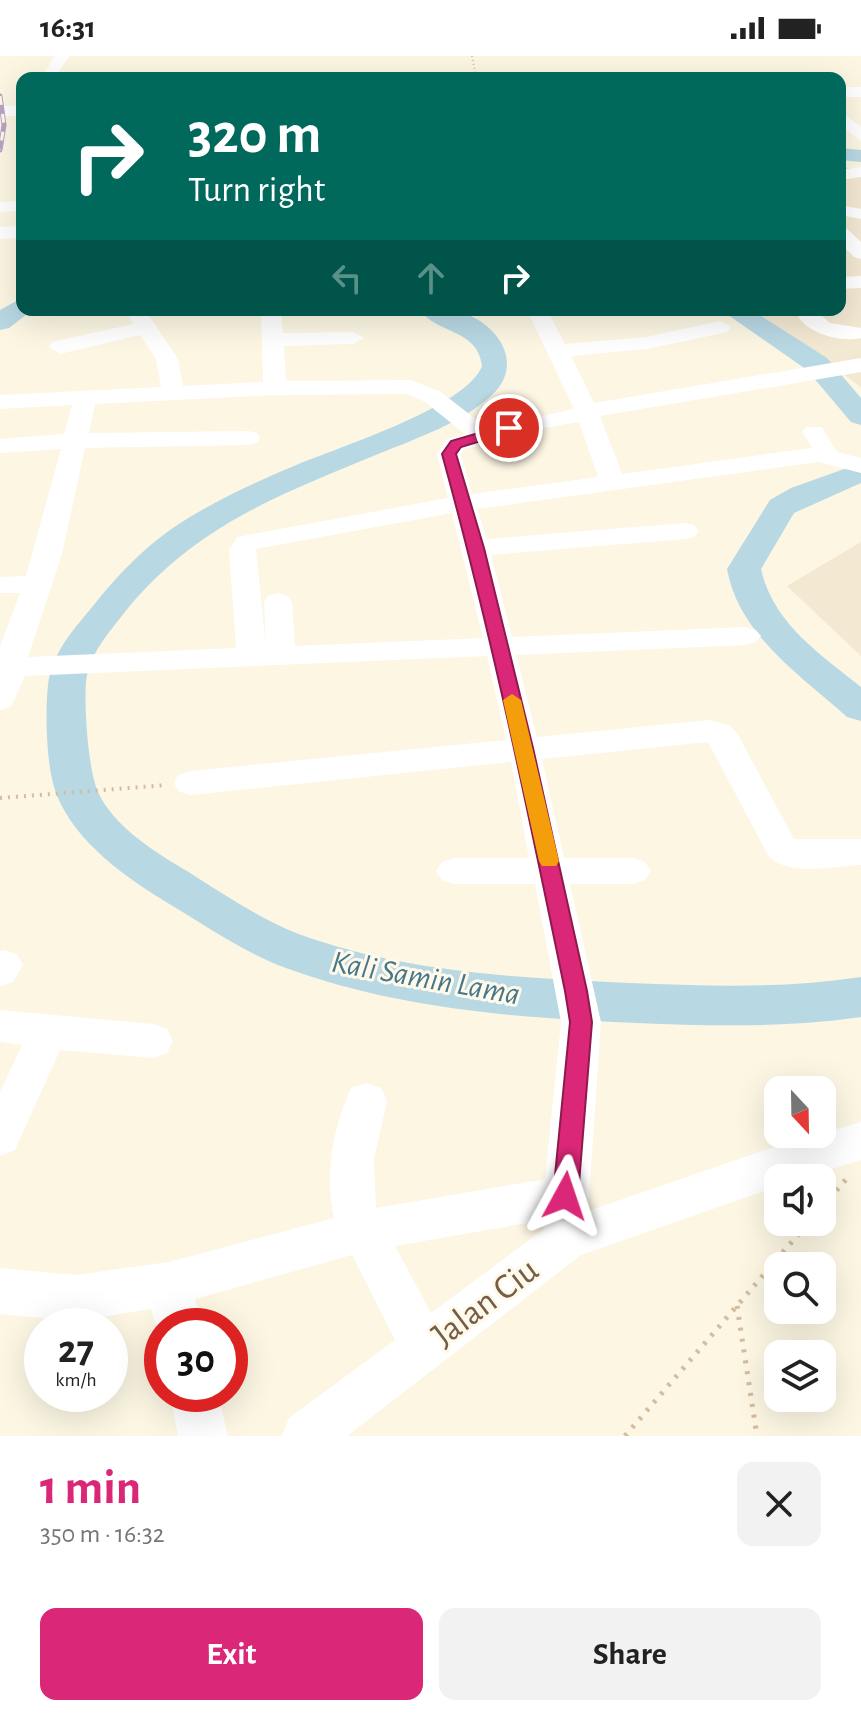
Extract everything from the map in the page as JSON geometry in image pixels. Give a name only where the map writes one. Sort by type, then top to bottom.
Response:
[{"type":"street","points":[[846,122],[861,136]]},
{"type":"street","points":[[846,239],[861,253]]},
{"type":"street","points":[[271,316],[275,388]]},
{"type":"street","points":[[540,316],[587,413],[613,483]]},
{"type":"street","points":[[810,316],[823,328],[859,336]]},
{"type":"street","points":[[0,700],[9,655],[39,584],[73,441],[80,398],[67,353],[140,318],[169,364],[173,392]]},
{"type":"street","points":[[556,351],[647,343],[720,327]]},
{"type":"street","points":[[273,340],[353,338]]},
{"type":"street","points":[[0,1291],[174,1305],[363,1231],[566,1217],[578,1007],[524,748],[450,451],[456,444],[481,435],[587,413],[861,365]]},
{"type":"street","points":[[0,402],[275,388],[411,387],[442,403],[481,435]]},
{"type":"street","points":[[0,446],[73,441],[248,438]]},
{"type":"street","points":[[267,658],[242,550],[246,543],[462,503],[751,462],[817,444],[861,466]]},
{"type":"street","points":[[476,548],[685,531]]},
{"type":"street","points":[[0,585],[39,584]]},
{"type":"street","points":[[267,658],[278,602]]},
{"type":"street","points":[[9,655],[80,664],[746,636]]},
{"type":"street","points":[[190,783],[701,730],[718,733],[726,741],[781,848],[797,856],[861,852]]},
{"type":"street","points":[[454,871],[633,871]]},
{"type":"street","points":[[0,1026],[153,1041]]},
{"type":"street","points":[[0,1137],[48,1032]]},
{"type":"street","points":[[366,1101],[353,1144],[351,1200],[363,1231],[423,1346]]},
{"type":"street","name":"Jalan Ciu","points":[[307,1436],[423,1346],[566,1217],[762,1171],[856,1157]]},
{"type":"street","points":[[198,1412],[203,1436]]},
{"type":"path","points":[[0,798],[190,783]]},
{"type":"path","points":[[836,1186],[856,1157]]},
{"type":"path","points":[[625,1436],[797,1236]]},
{"type":"path","points":[[737,1306],[757,1436]]},
{"type":"shaded area","points":[[846,167],[861,174],[861,387],[761,316],[846,316]]},
{"type":"shaded area","points":[[861,542],[861,656],[787,586]]},
{"type":"waterway","name":"Kali Samin Lama","points":[[846,155],[861,156]]},
{"type":"waterway","name":"Kali Samin Lama","points":[[0,322],[16,310]]},
{"type":"waterway","name":"Kali Samin Lama","points":[[445,316],[479,335],[494,354],[496,366],[491,379],[480,391],[435,418],[267,490],[184,535],[150,563],[79,647],[69,670],[66,696],[72,775],[81,801],[115,842],[176,887],[274,943],[344,967],[428,985],[557,999],[752,1006],[807,1004],[861,997]]},
{"type":"waterway","name":"Kali Samin Lama","points":[[743,316],[817,364],[861,416]]},
{"type":"waterway","name":"Kali Samin Lama","points":[[861,472],[802,495],[781,507],[744,569],[748,589],[772,628],[861,708]]},
{"type":"railway","points":[[0,96],[4,125],[0,150]]},
{"type":"slow traffic","points":[[512,700],[549,861]]},
{"type":"route","points":[[509,428],[456,444],[449,454],[476,548],[524,748],[581,1022],[565,1196]]}]
